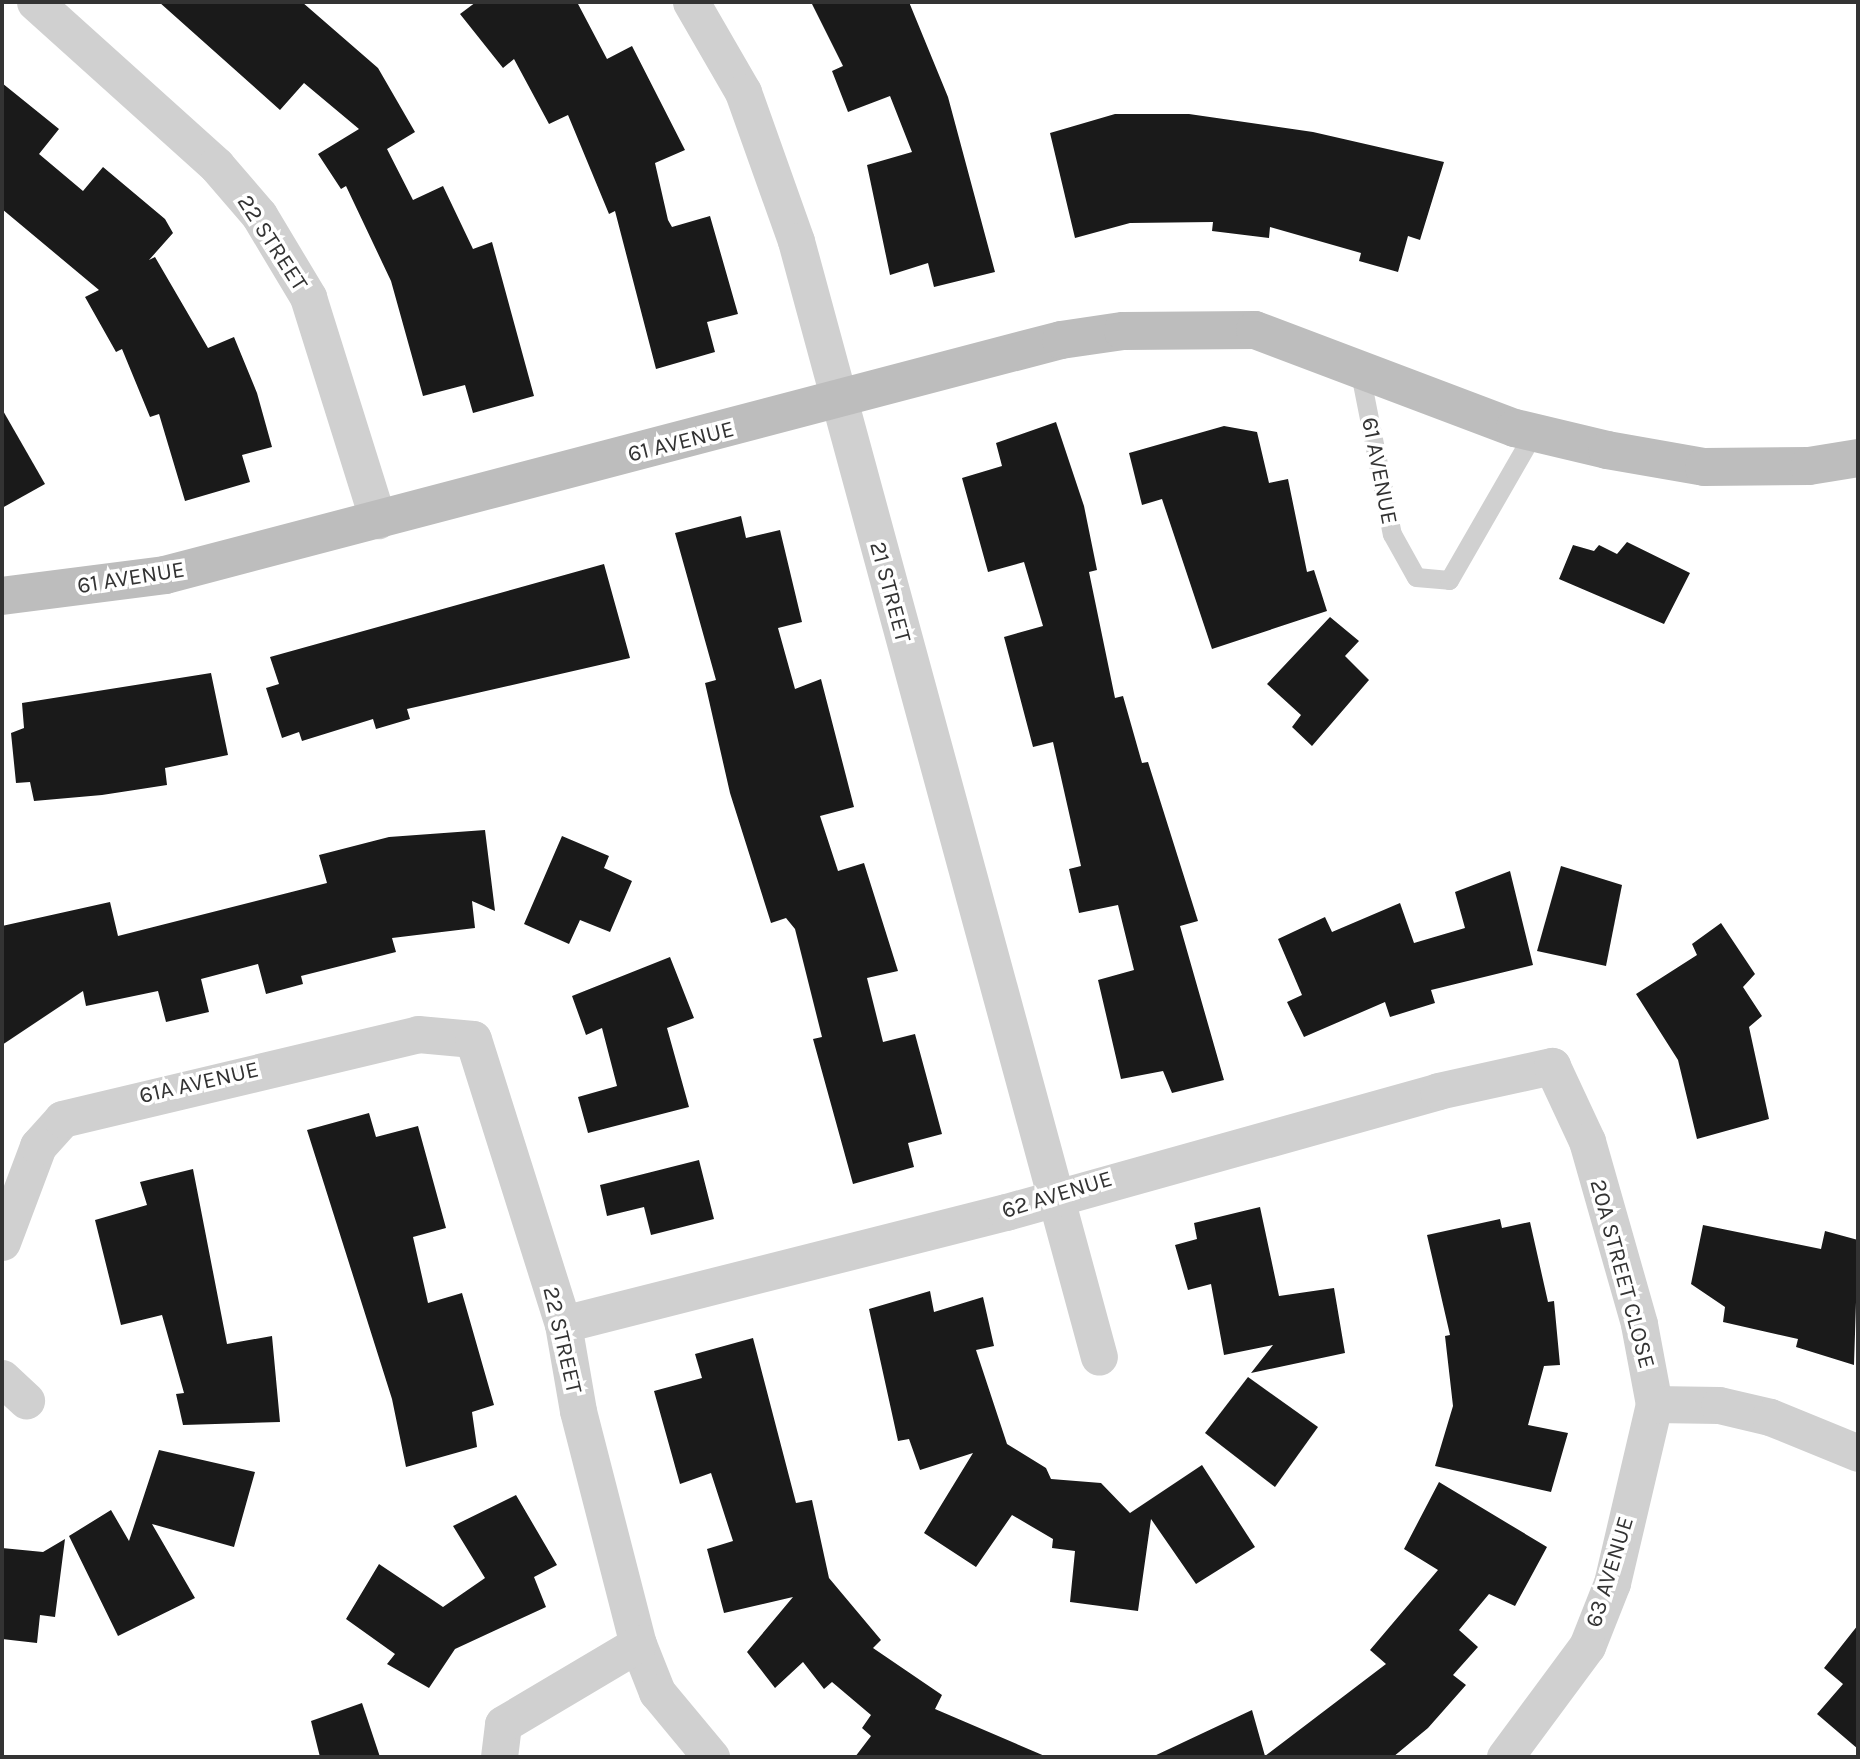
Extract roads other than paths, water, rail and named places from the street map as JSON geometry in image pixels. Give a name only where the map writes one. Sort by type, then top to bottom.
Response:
[{"type":"street","name":"22 STREET","points":[[35,2],[216,165],[259,215],[308,297],[378,520]]},
{"type":"street","name":"21 STREET","points":[[691,2],[765,144],[1099,1357]]},
{"type":"street","name":"61 AVENUE","points":[[2,596],[165,575],[1061,340],[1123,331],[1255,330],[1359,365],[1534,432],[1704,467],[1809,466],[1858,458]]},
{"type":"street","name":"61A AVENUE","points":[[2,1242],[38,1146],[62,1119],[418,1034],[473,1039]]},
{"type":"street","name":"22 STREET","points":[[473,1039],[563,1324],[578,1411],[638,1644]]},
{"type":"street","name":"62 AVENUE","points":[[563,1324],[1055,1196],[1424,1094],[1552,1066]]},
{"type":"street","name":"20A STREET CLOSE","points":[[1552,1066],[1587,1141],[1639,1324],[1654,1404]]},
{"type":"street","points":[[1654,1404],[1719,1405],[1770,1417],[1858,1453]]},
{"type":"street","name":"63 AVENUE","points":[[1506,1757],[1587,1646],[1612,1583],[1654,1404]]},
{"type":"street","points":[[499,1757],[503,1724],[638,1644],[657,1692],[694,1752]]},
{"type":"lane","name":"61 AVENUE","points":[[1359,365],[1392,534],[1416,577],[1449,580],[1534,432]]}]
